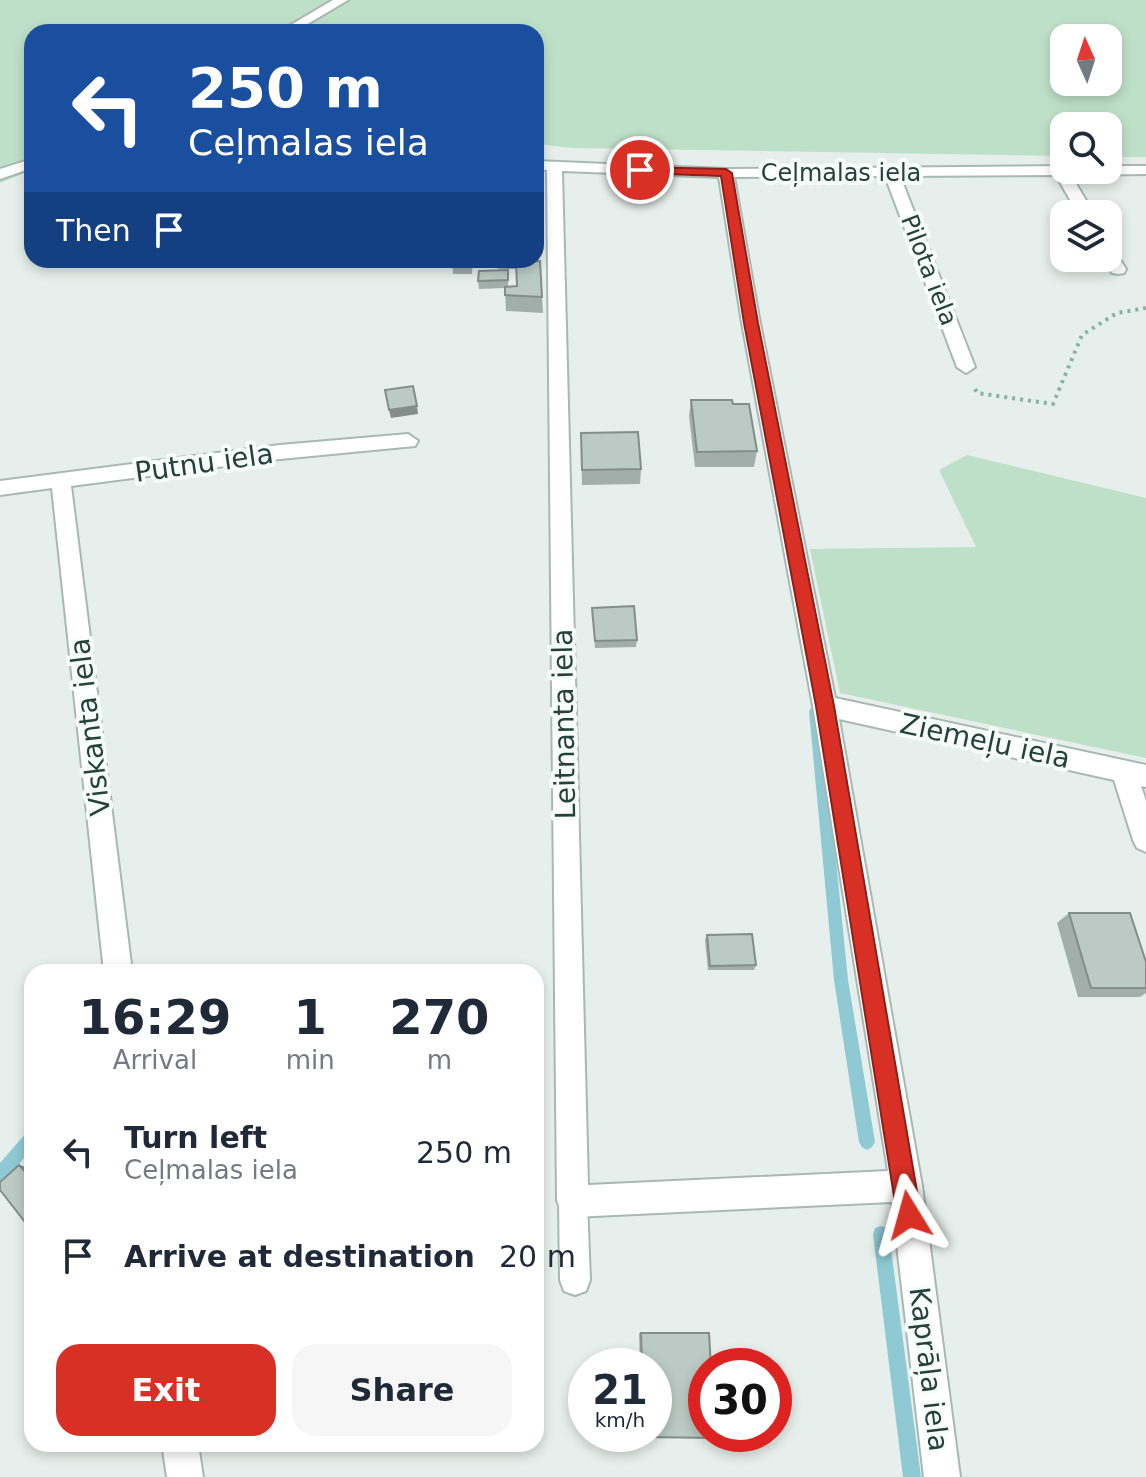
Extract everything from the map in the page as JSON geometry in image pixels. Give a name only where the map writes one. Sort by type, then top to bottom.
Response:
[{"type":"street","points":[[299,24],[342,0]]},
{"type":"street","points":[[0,174],[24,166]]},
{"type":"street","name":"Ceļmalas iela","points":[[545,166],[726,173],[1050,171]]},
{"type":"street","name":"Leitnanta iela","points":[[545,166],[573,1201]]},
{"type":"street","name":"Ceļmalas iela","points":[[1122,170],[1146,170]]},
{"type":"street","name":"Kaprāļa iela","points":[[726,173],[751,323],[825,706],[906,1186],[942,1477]]},
{"type":"street","name":"Pilota iela","points":[[892,174],[966,367]]},
{"type":"street","name":"Putnu iela","points":[[0,488],[280,452],[408,441]]},
{"type":"street","name":"Viskanta iela","points":[[61,482],[117,964]]},
{"type":"street","name":"Ziemeļu iela","points":[[825,706],[1135,774]]},
{"type":"street","points":[[1135,774],[1146,840]]},
{"type":"street","points":[[573,1201],[906,1186]]},
{"type":"street","points":[[181,1452],[185,1477]]},
{"type":"lane","name":"Leitnanta iela","points":[[573,1201],[575,1280]]},
{"type":"path","points":[[977,393],[1053,404],[1082,335],[1117,313],[1146,308]]},
{"type":"green space","points":[[0,0],[1146,0],[1146,157],[1122,157],[1122,112],[1050,112],[1050,156],[572,148],[544,145],[544,24],[24,24],[24,173],[0,183]]},
{"type":"green space","points":[[967,455],[1146,498],[1146,758],[840,693],[810,549],[976,547],[939,470]]},
{"type":"building","points":[[516,268],[540,268],[542,297],[505,295],[505,287],[517,286]]},
{"type":"building","points":[[508,270],[508,280],[478,281],[479,271]]},
{"type":"building","points":[[413,386],[417,406],[389,410],[385,390]]},
{"type":"building","points":[[691,400],[732,400],[733,404],[749,404],[757,451],[697,452]]},
{"type":"building","points":[[638,432],[641,469],[582,470],[581,433]]},
{"type":"building","points":[[634,606],[637,640],[595,641],[592,608]]},
{"type":"building","points":[[1069,913],[1130,913],[1146,962],[1146,988],[1091,988]]},
{"type":"building","points":[[752,934],[756,965],[710,966],[707,935]]},
{"type":"building","points":[[19,1165],[24,1171],[24,1221],[0,1190],[0,1182]]},
{"type":"building","points":[[641,1333],[709,1333],[710,1348],[688,1348],[688,1438],[672,1437],[672,1348],[641,1348]]},
{"type":"waterway","points":[[815,711],[841,980],[867,1142]]},
{"type":"waterway","points":[[0,1175],[24,1146]]},
{"type":"waterway","points":[[881,1234],[912,1477]]},
{"type":"route","points":[[640,170],[726,173],[751,323],[825,706],[909,1215]]}]
